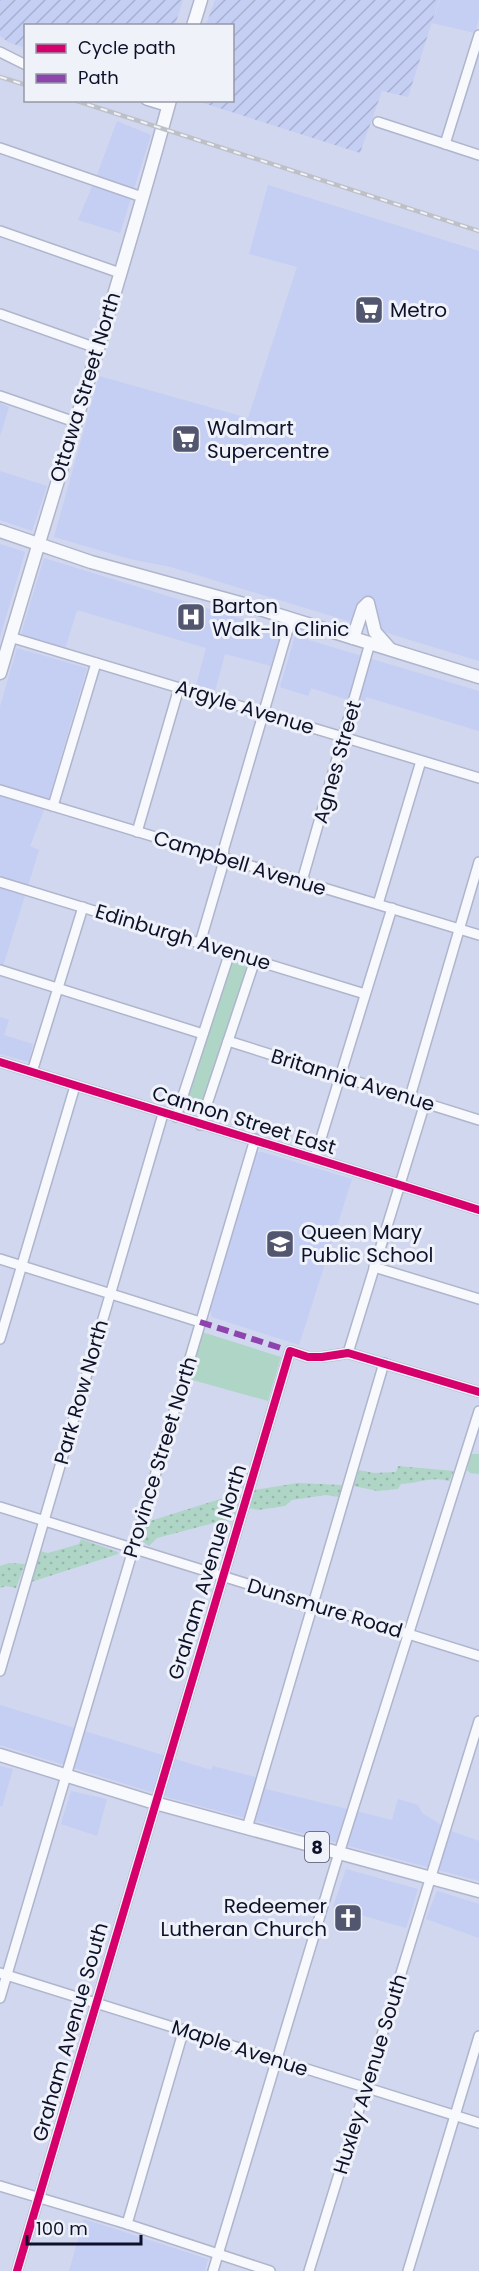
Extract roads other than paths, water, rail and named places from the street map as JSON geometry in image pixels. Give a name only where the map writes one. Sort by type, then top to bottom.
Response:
[{"type":"main road","points":[[194,24],[201,0]]},
{"type":"main road","name":"Ottawa Street North","points":[[0,673],[37,544],[99,349],[170,104]]},
{"type":"main road","points":[[0,531],[479,677]]},
{"type":"main road","points":[[353,638],[363,608],[368,603],[375,633],[390,649]]},
{"type":"main road","name":"8","points":[[0,1755],[155,1803],[479,1891]]},
{"type":"street","points":[[445,144],[479,35]]},
{"type":"street","points":[[0,52],[24,64]]},
{"type":"street","points":[[378,122],[479,155]]},
{"type":"street","points":[[0,148],[142,197]]},
{"type":"street","points":[[0,231],[120,273]]},
{"type":"street","points":[[0,314],[99,349]]},
{"type":"street","points":[[0,396],[75,422]]},
{"type":"street","points":[[200,943],[291,619]]},
{"type":"street","name":"Argyle Avenue","points":[[10,637],[479,778]]},
{"type":"street","name":"Agnes Street","points":[[302,881],[370,644]]},
{"type":"street","points":[[53,806],[96,663]]},
{"type":"street","points":[[137,832],[179,688]]},
{"type":"street","points":[[378,904],[421,761]]},
{"type":"street","name":"Campbell Avenue","points":[[0,790],[479,935]]},
{"type":"street","points":[[410,1097],[479,862]]},
{"type":"street","name":"Edinburgh Avenue","points":[[0,882],[365,994]]},
{"type":"street","points":[[32,1072],[83,907]]},
{"type":"street","points":[[315,1158],[392,908]]},
{"type":"street","points":[[176,1117],[230,952]]},
{"type":"street","points":[[200,1125],[255,960]]},
{"type":"street","points":[[0,970],[203,1034]]},
{"type":"street","name":"Britannia Avenue","points":[[228,1041],[479,1120]]},
{"type":"street","name":"Cannon Street East","points":[[0,1062],[479,1210]]},
{"type":"street","points":[[0,1339],[75,1086]]},
{"type":"street","points":[[425,1103],[348,1353],[479,1392]]},
{"type":"street","name":"Park Row North","points":[[0,1671],[163,1114]]},
{"type":"street","name":"Province Street North","points":[[0,1998],[3,1974],[67,1775],[255,1139]]},
{"type":"street","points":[[0,1259],[200,1322]]},
{"type":"street","points":[[374,1267],[479,1299]]},
{"type":"street","name":"Graham Avenue North","points":[[155,1803],[290,1350],[308,1357],[348,1353]]},
{"type":"street","points":[[247,1828],[384,1363]]},
{"type":"street","points":[[213,2271],[339,1853],[479,1411]]},
{"type":"street","name":"Dunsmure Road","points":[[0,1507],[479,1656]]},
{"type":"street","name":"Huxley Avenue South","points":[[309,2271],[479,1720]]},
{"type":"street","name":"Graham Avenue South","points":[[17,2271],[155,1803]]},
{"type":"street","name":"Maple Avenue","points":[[3,1974],[479,2123]]},
{"type":"street","points":[[127,2224],[183,2030]]},
{"type":"street","points":[[408,2271],[479,2036]]},
{"type":"street","points":[[0,2186],[127,2224],[270,2271]]},
{"type":"railway","points":[[0,77],[24,84]]},
{"type":"railway","points":[[80,102],[479,231]]},
{"type":"place","name":"Metro","points":[[369,310]]},
{"type":"place","name":"Walmart Supercentre","points":[[186,439]]},
{"type":"place","name":"Barton Walk-In Clinic","points":[[191,617]]},
{"type":"place","name":"Queen Mary Public School","points":[[280,1244]]},
{"type":"place","name":"Redeemer Lutheran Church","points":[[348,1918]]}]
